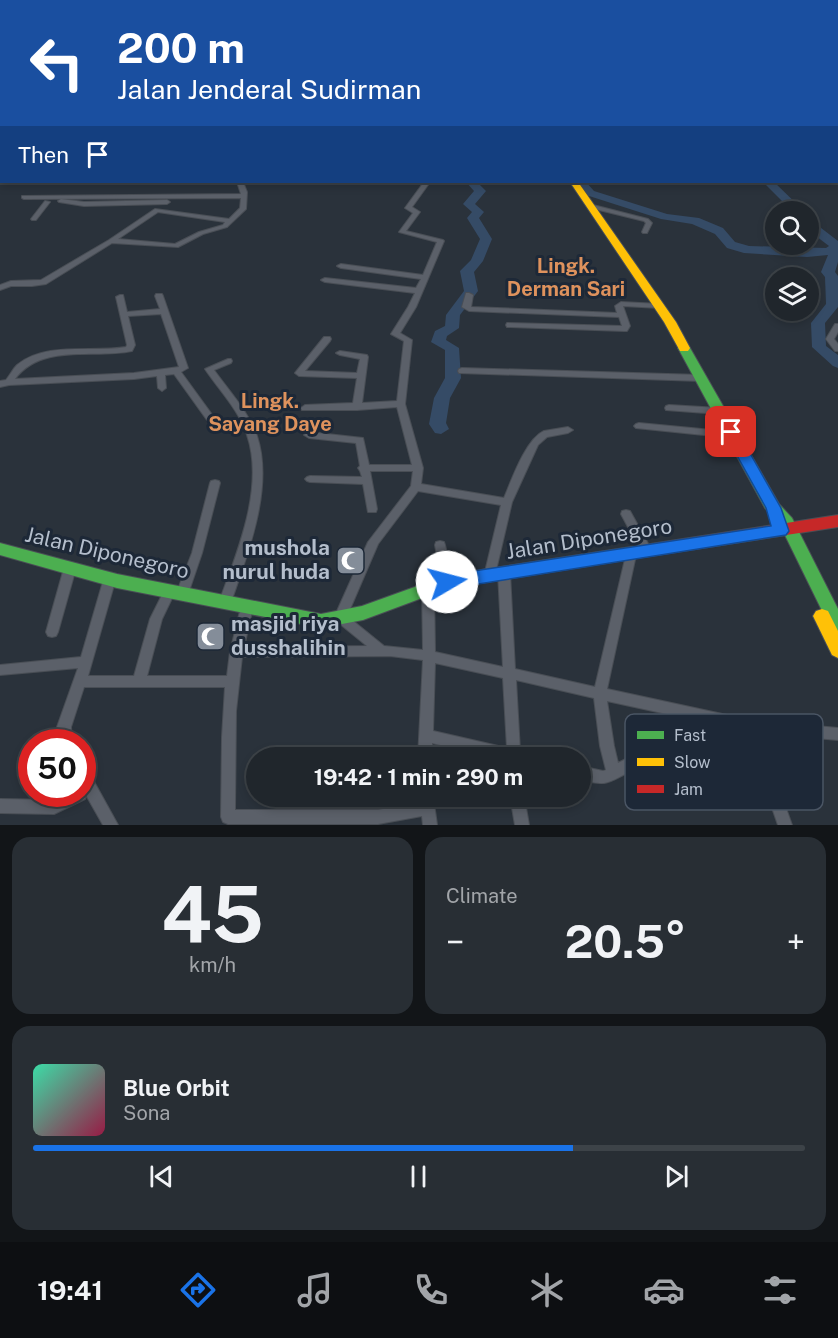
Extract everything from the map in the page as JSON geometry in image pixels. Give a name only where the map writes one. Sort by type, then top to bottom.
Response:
[{"type":"main road","points":[[575,183],[660,306],[774,508],[782,516],[785,530],[838,650]]},
{"type":"main road","name":"Jalan Diponegoro","points":[[0,549],[110,579],[313,621],[342,619],[363,613],[428,587],[447,582],[838,521]]},
{"type":"main road","points":[[785,530],[838,626]]},
{"type":"street","points":[[111,241],[176,246],[231,221],[243,209],[244,196],[240,183]]},
{"type":"street","points":[[382,651],[342,619],[380,530],[416,487],[418,468],[401,404],[408,340],[394,334],[419,291],[441,241],[402,232],[417,212],[408,208],[426,183]]},
{"type":"street","points":[[24,197],[111,204],[244,196]]},
{"type":"street","points":[[34,219],[49,199]]},
{"type":"street","points":[[0,288],[14,282],[32,284],[43,282],[168,205],[168,199]]},
{"type":"street","points":[[593,207],[646,220],[649,223],[645,232]]},
{"type":"street","points":[[154,212],[231,221]]},
{"type":"street","points":[[341,266],[424,277]]},
{"type":"street","points":[[326,280],[419,291]]},
{"type":"street","points":[[469,295],[466,307],[469,309],[622,315]]},
{"type":"street","points":[[5,383],[160,373],[184,368],[159,296]]},
{"type":"street","points":[[5,383],[19,368],[36,356],[129,349],[131,345],[120,297]]},
{"type":"street","points":[[510,325],[624,329],[626,326],[619,306],[621,304],[660,306]]},
{"type":"street","points":[[125,314],[164,311]]},
{"type":"street","points":[[836,332],[830,342],[838,349]]},
{"type":"street","points":[[327,339],[299,373],[360,376]]},
{"type":"street","points":[[340,353],[363,356],[357,406]]},
{"type":"street","points":[[225,602],[259,478],[256,448],[248,426],[236,403],[209,369],[228,361]]},
{"type":"street","points":[[176,371],[210,418]]},
{"type":"street","points":[[462,371],[701,378]]},
{"type":"street","points":[[160,373],[162,388]]},
{"type":"street","points":[[305,408],[401,404]]},
{"type":"street","points":[[669,408],[719,411]]},
{"type":"street","points":[[639,426],[733,435]]},
{"type":"street","points":[[516,747],[497,574],[507,502],[534,443],[544,434],[568,430]]},
{"type":"street","points":[[309,435],[358,438],[372,509]]},
{"type":"street","points":[[363,468],[418,468]]},
{"type":"street","points":[[310,479],[366,481]]},
{"type":"street","points":[[139,681],[156,619],[176,593],[197,554],[214,483]]},
{"type":"street","points":[[416,487],[507,502]]},
{"type":"street","points":[[626,514],[647,552]]},
{"type":"street","points":[[440,545],[447,582]]},
{"type":"street","points":[[614,774],[600,694],[631,555]]},
{"type":"street","points":[[52,632],[70,568]]},
{"type":"street","points":[[64,729],[110,579]]},
{"type":"street","points":[[425,747],[429,656],[428,587]]},
{"type":"street","points":[[247,607],[231,682],[228,817],[382,818],[412,807]]},
{"type":"street","points":[[236,652],[382,651],[429,656],[694,714]]},
{"type":"street","points":[[0,670],[86,662]]},
{"type":"street","points":[[80,681],[231,682]]},
{"type":"street","points":[[823,733],[838,734]]},
{"type":"street","points":[[425,735],[475,747]]},
{"type":"street","points":[[591,776],[600,778],[614,774],[625,767]]},
{"type":"street","points":[[0,806],[18,806]]},
{"type":"street","points":[[96,806],[111,825]]},
{"type":"street","points":[[427,807],[430,825]]},
{"type":"street","points":[[519,807],[522,825]]},
{"type":"street","points":[[780,810],[785,825]]},
{"type":"waterway","points":[[441,429],[437,424],[442,398],[453,378],[452,348],[438,342],[440,334],[452,328],[453,315],[471,291],[467,271],[477,261],[486,239],[473,218],[478,212],[469,204],[480,191],[472,183]]},
{"type":"waterway","points":[[582,183],[590,193],[665,217],[695,221],[719,231],[731,245],[748,250],[807,253],[829,251],[837,246]]},
{"type":"waterway","points":[[769,183],[788,201]]},
{"type":"waterway","points":[[819,232],[837,246]]},
{"type":"waterway","points":[[837,246],[828,272],[832,277],[833,304],[818,323],[819,347],[838,363]]},
{"type":"traffic: fast","points":[[684,348],[773,508],[786,522],[838,626]]},
{"type":"traffic: fast","points":[[0,549],[117,581],[321,621],[363,613],[448,582],[644,551]]},
{"type":"traffic: slow","points":[[575,183],[670,322],[684,348]]},
{"type":"traffic: slow","points":[[822,616],[838,650]]},
{"type":"traffic: jam","points":[[644,551],[838,521]]},
{"type":"place","name":"mushola nurul huda","points":[[351,560]]},
{"type":"place","name":"masjid riya dusshalihin","points":[[210,636]]},
{"type":"district","name":"Lingk. Derman Sari","points":[[566,278]]},
{"type":"district","name":"Lingk. Sayang Daye","points":[[270,412]]},
{"type":"route","points":[[447,582],[781,531],[774,515],[774,508],[731,432]]}]
